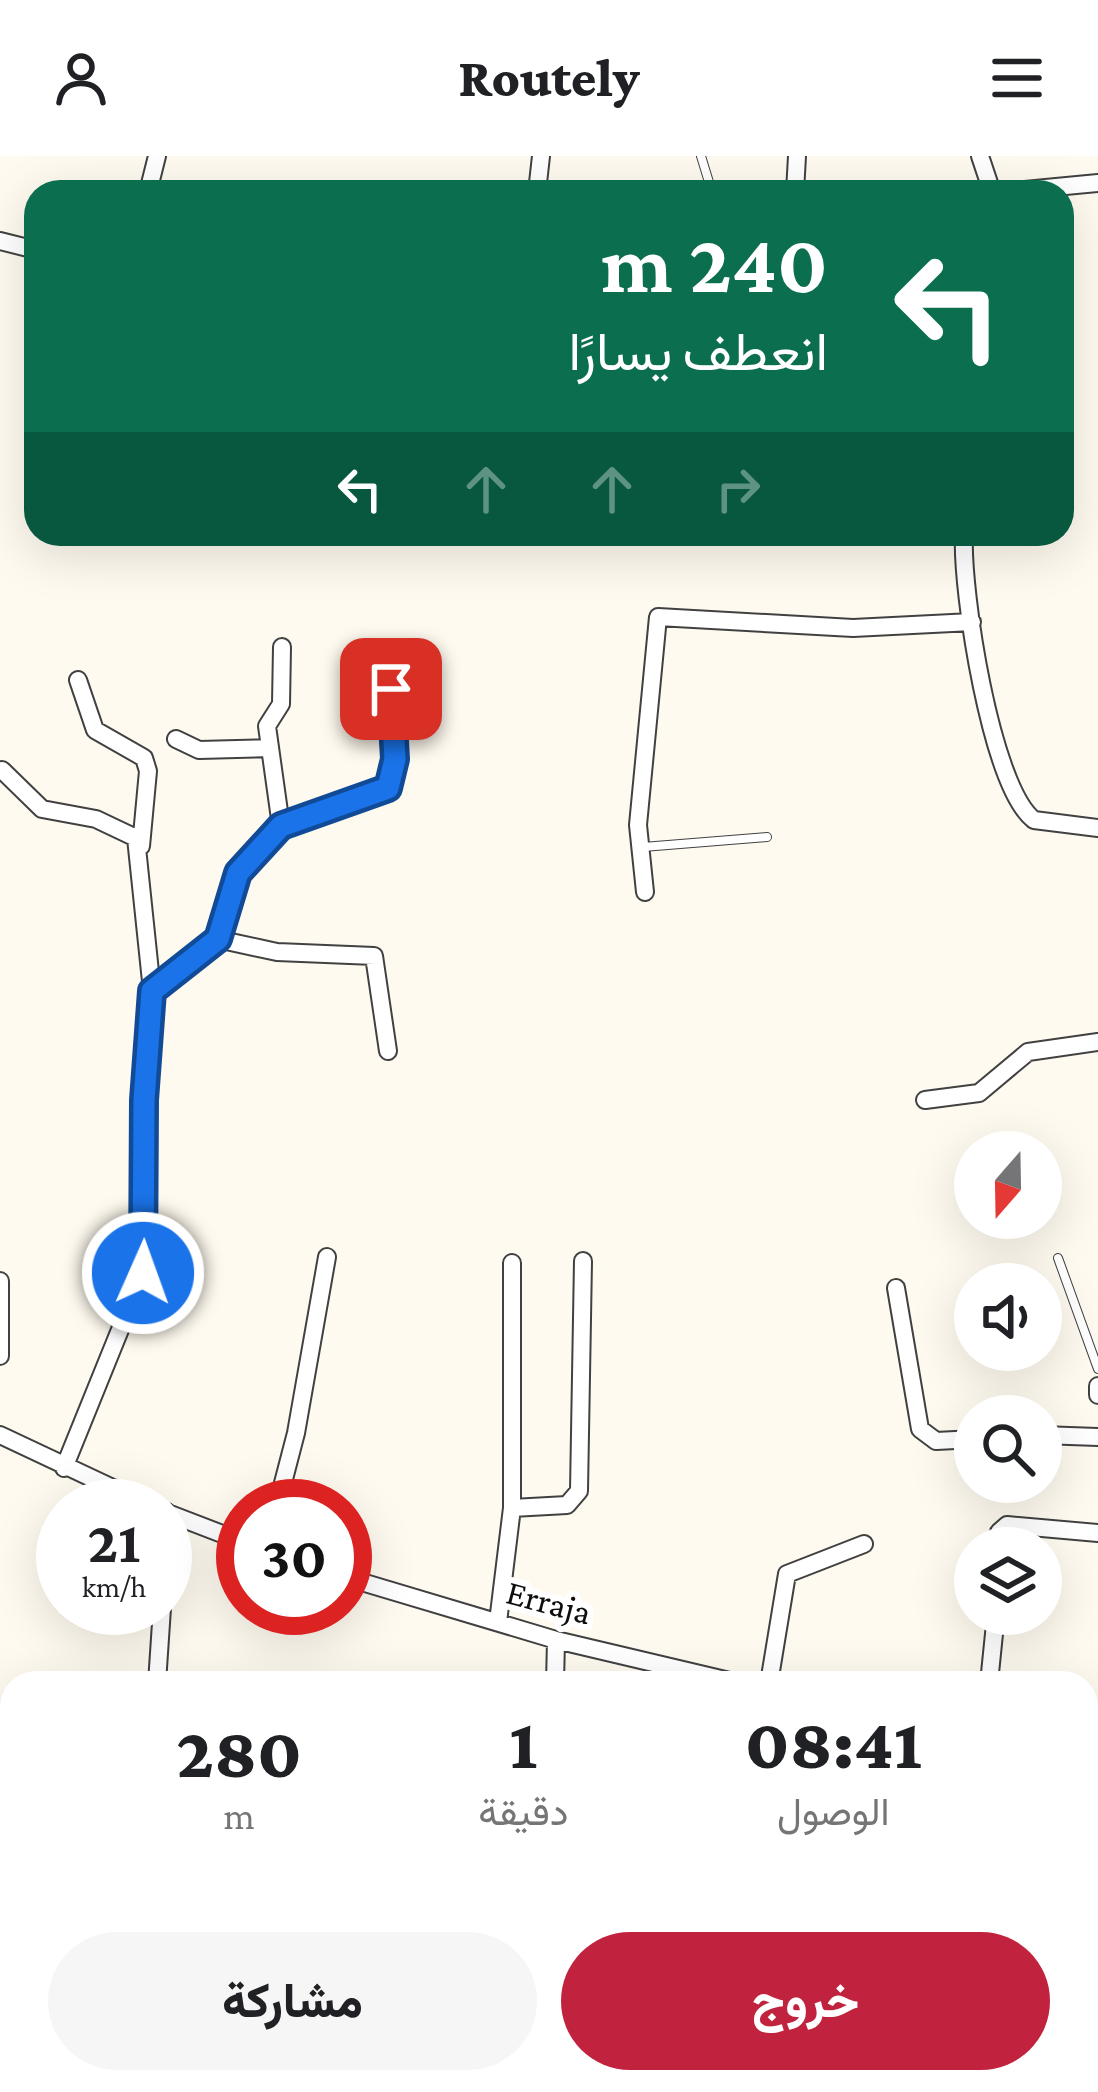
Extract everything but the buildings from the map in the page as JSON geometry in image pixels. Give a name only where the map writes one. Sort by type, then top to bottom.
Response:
[{"type":"street","points":[[964,546],[963,574],[1005,781],[1016,801],[1045,825],[1098,828]]},
{"type":"street","points":[[645,892],[639,847],[658,617],[853,628],[972,622]]},
{"type":"street","points":[[281,826],[267,726],[281,704],[282,647]]},
{"type":"street","points":[[64,1468],[143,1273],[144,1100],[152,991],[141,846],[148,771],[144,758],[95,730],[78,680]]},
{"type":"street","points":[[152,991],[218,939],[238,873],[281,826],[388,788],[395,759],[391,689]]},
{"type":"street","points":[[176,740],[199,750],[270,748]]},
{"type":"street","points":[[2,770],[42,809],[96,819],[128,832],[141,846]]},
{"type":"street","points":[[218,939],[277,952],[374,956],[388,1051]]},
{"type":"street","points":[[925,1100],[979,1093],[1028,1052],[1098,1042]]},
{"type":"street","points":[[284,1479],[327,1257]]},
{"type":"street","points":[[512,1508],[567,1505],[579,1491],[583,1261]]},
{"type":"street","points":[[498,1622],[512,1508],[512,1263]]},
{"type":"street","points":[[0,1281],[0,1357]]},
{"type":"street","points":[[896,1288],[920,1429],[936,1441],[954,1440]]},
{"type":"street","points":[[1098,1386],[1098,1395]]},
{"type":"street","points":[[0,1435],[89,1479]]},
{"type":"street","points":[[1062,1436],[1098,1437]]},
{"type":"street","points":[[1062,1530],[1098,1533]]},
{"type":"street","points":[[771,1671],[787,1574],[864,1544]]},
{"type":"street","name":"Erraja","points":[[372,1585],[556,1640],[687,1671]]},
{"type":"street","points":[[158,1671],[160,1635]]},
{"type":"street","points":[[990,1671],[994,1635]]},
{"type":"street","points":[[555,1671],[556,1640]]},
{"type":"lane","points":[[639,847],[767,837]]},
{"type":"lane","points":[[1058,1258],[1098,1369]]},
{"type":"route","points":[[143,1273],[144,1100],[152,991],[218,939],[238,873],[281,826],[368,799],[388,788],[395,759],[391,689]]}]
